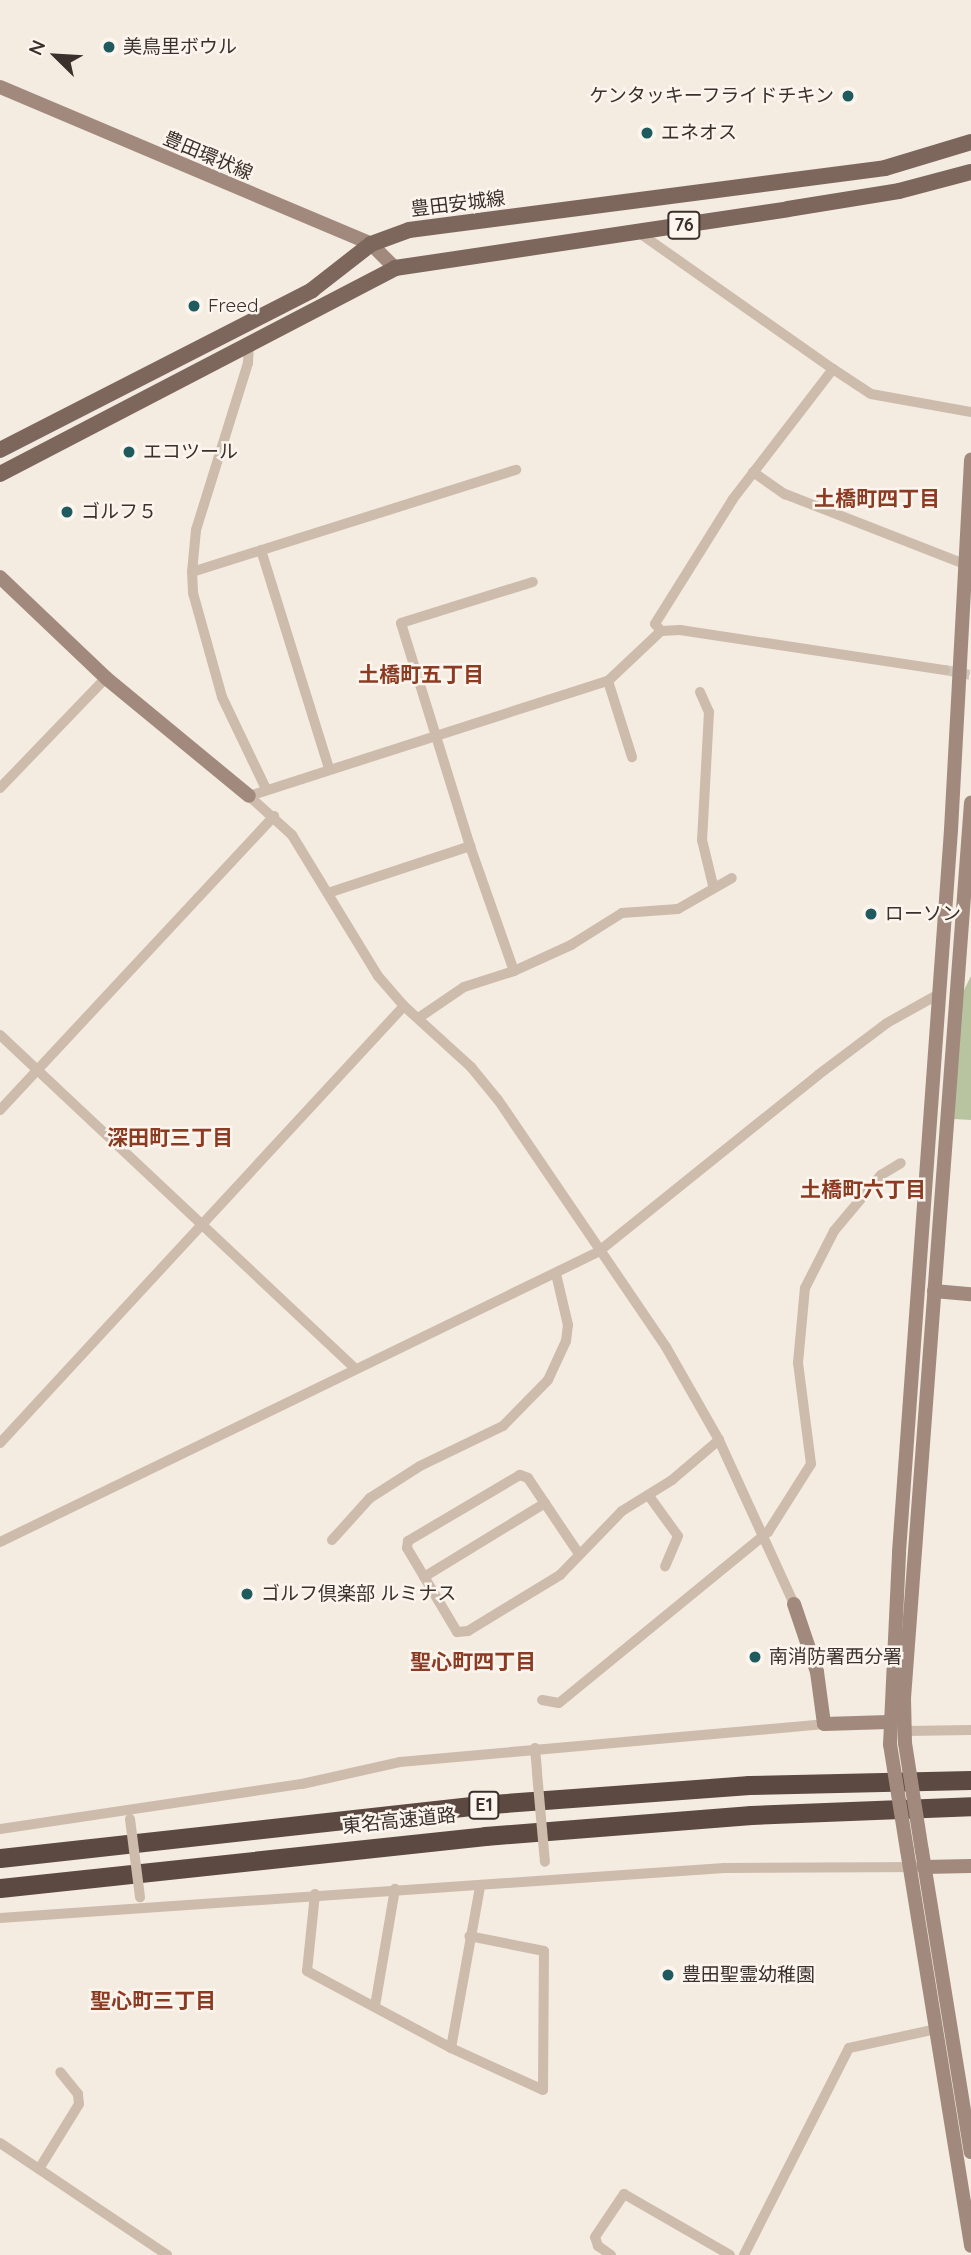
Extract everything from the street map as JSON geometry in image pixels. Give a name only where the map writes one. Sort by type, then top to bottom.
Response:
[{"type":"highway","name":"東名高速道路","points":[[0,1858],[478,1805],[749,1785],[971,1780]]},
{"type":"highway","name":"東名高速道路","points":[[0,1888],[485,1836],[751,1815],[971,1806]]},
{"type":"main road","name":"豊田安城線","points":[[0,450],[312,290],[371,244],[409,230],[885,168],[971,142]]},
{"type":"main road","name":"76","points":[[0,474],[395,268],[900,191],[971,172]]},
{"type":"street","name":"豊田環状線","points":[[0,87],[371,244],[395,268]]},
{"type":"street","points":[[638,232],[871,394],[971,412]]},
{"type":"street","points":[[249,343],[248,363],[196,530],[192,572],[222,697],[266,789]]},
{"type":"street","points":[[661,631],[655,624],[753,472],[833,369]]},
{"type":"street","points":[[898,1741],[889,1722],[937,995],[951,830],[971,460]]},
{"type":"street","points":[[192,572],[516,470]]},
{"type":"street","points":[[753,472],[785,494],[967,565]]},
{"type":"street","points":[[261,550],[329,768]]},
{"type":"street","points":[[0,576],[106,678],[274,816],[292,835],[372,967],[404,1006],[420,1017],[498,1100],[598,1252],[687,1379],[719,1440],[761,1538],[794,1604],[817,1672],[824,1724]]},
{"type":"street","points":[[514,971],[470,846],[401,623],[533,582]]},
{"type":"street","points":[[249,796],[329,768],[608,681],[661,631],[680,630],[945,670]]},
{"type":"street","points":[[0,788],[106,678]]},
{"type":"street","points":[[608,681],[632,757]]},
{"type":"street","points":[[700,692],[709,712],[702,813],[713,885]]},
{"type":"street","points":[[971,803],[898,1741],[914,1851],[971,2152]]},
{"type":"street","points":[[0,1110],[274,816]]},
{"type":"street","points":[[951,830],[970,832]]},
{"type":"street","points":[[327,892],[470,846]]},
{"type":"street","points":[[420,1017],[464,987],[514,971],[571,945],[622,913],[678,909],[696,901],[713,885],[732,878]]},
{"type":"street","points":[[1,1540],[598,1252],[818,1075],[887,1023],[937,995]]},
{"type":"street","points":[[0,1443],[404,1006]]},
{"type":"street","points":[[0,1035],[201,1227],[356,1369]]},
{"type":"street","points":[[542,1700],[559,1703],[761,1538],[811,1464],[798,1363],[805,1288],[834,1231],[881,1175],[901,1163]]},
{"type":"street","points":[[332,1540],[370,1498],[420,1466],[503,1426],[548,1380],[566,1341],[568,1325],[556,1274]]},
{"type":"street","points":[[934,1291],[971,1294]]},
{"type":"street","points":[[579,1554],[528,1478],[520,1475],[408,1541],[407,1548],[457,1632],[468,1631],[560,1575],[622,1511],[649,1496],[719,1440]]},
{"type":"street","points":[[649,1496],[678,1536],[666,1566]]},
{"type":"street","points":[[424,1577],[545,1503]]},
{"type":"street","points":[[0,1829],[130,1814],[302,1784],[400,1762],[824,1724],[889,1722]]},
{"type":"street","points":[[898,1741],[971,1730]]},
{"type":"street","points":[[535,1748],[546,1884]]},
{"type":"street","points":[[130,1814],[141,1910]]},
{"type":"street","points":[[0,1918],[141,1910],[394,1889],[546,1884],[724,1868],[971,1866]]},
{"type":"street","points":[[917,1867],[937,2029],[971,2246]]},
{"type":"street","points":[[451,2048],[469,1936],[480,1887]]},
{"type":"street","points":[[374,2006],[394,1889]]},
{"type":"street","points":[[315,1894],[307,1971],[538,2091],[546,2087],[544,1951],[469,1936]]},
{"type":"street","points":[[744,2255],[849,2048],[937,2029]]},
{"type":"street","points":[[39,2169],[79,2104],[78,2094],[60,2072]]},
{"type":"street","points":[[0,2143],[167,2255]]},
{"type":"street","points":[[611,2255],[598,2246],[595,2237],[624,2194],[730,2255]]},
{"type":"green space","points":[[971,976],[971,1120],[954,1119],[962,994]]},
{"type":"tunnel","points":[[945,670],[971,675]]},
{"type":"place","name":"美鳥里ボウル","points":[[109,47]]},
{"type":"place","name":"ケンタッキーフライドチキン","points":[[848,96]]},
{"type":"place","name":"エネオス","points":[[647,133]]},
{"type":"place","name":"Freed","points":[[194,306]]},
{"type":"place","name":"エコツール","points":[[129,452]]},
{"type":"place","name":"ゴルフ５","points":[[67,512]]},
{"type":"place","name":"ローソン","points":[[871,914]]},
{"type":"place","name":"ゴルフ倶楽部 ルミナス","points":[[247,1594]]},
{"type":"place","name":"南消防署西分署","points":[[755,1657]]},
{"type":"place","name":"豊田聖霊幼稚園","points":[[668,1975]]},
{"type":"district","name":"土橋町四丁目","points":[[877,498]]},
{"type":"district","name":"土橋町五丁目","points":[[421,674]]},
{"type":"district","name":"深田町三丁目","points":[[170,1137]]},
{"type":"district","name":"土橋町六丁目","points":[[863,1189]]},
{"type":"district","name":"聖心町四丁目","points":[[473,1661]]},
{"type":"district","name":"聖心町三丁目","points":[[153,2000]]}]
